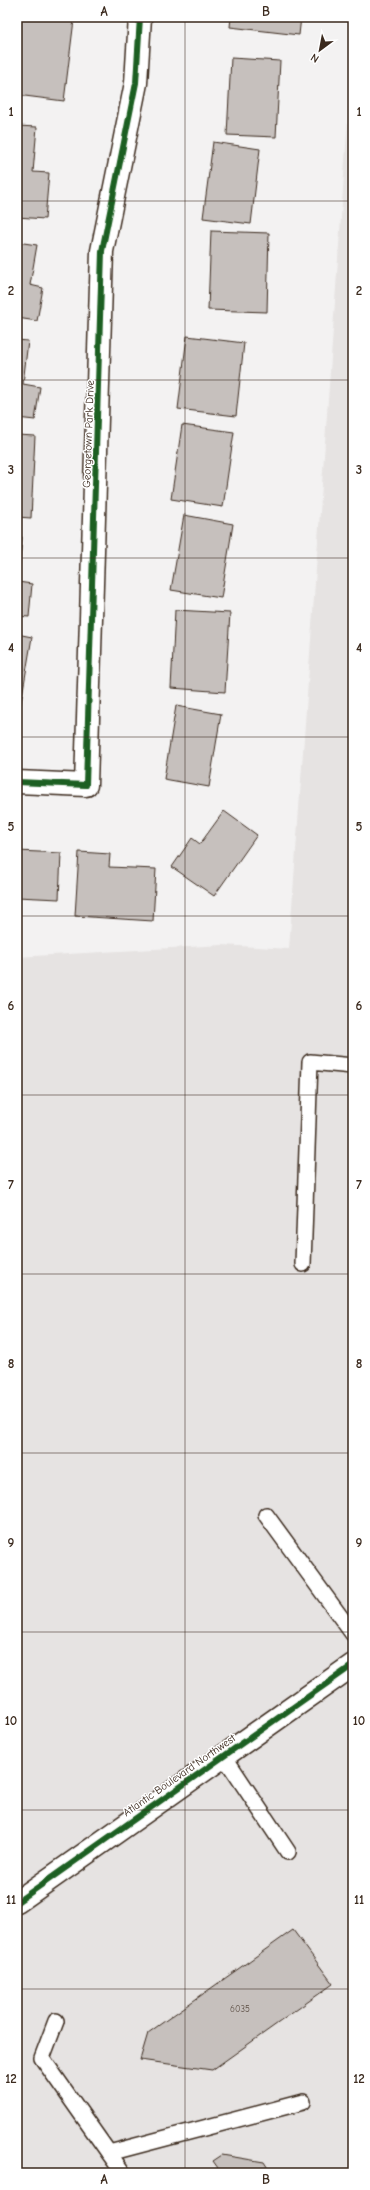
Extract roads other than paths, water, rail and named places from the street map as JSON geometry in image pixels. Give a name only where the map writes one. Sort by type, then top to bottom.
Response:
[{"type":"street","name":"Georgetown Park Drive","points":[[17,782],[86,785],[102,251],[136,83],[140,17]]},
{"type":"street","name":"Atlantic Boulevard Northwest","points":[[17,1902],[353,1665]]},
{"type":"lane","points":[[303,1264],[310,1062],[353,1066]]},
{"type":"lane","points":[[266,1515],[353,1634]]},
{"type":"lane","points":[[224,1756],[288,1852]]},
{"type":"lane","points":[[56,2021],[42,2058],[123,2173]]},
{"type":"lane","points":[[109,2153],[303,2102]]}]
